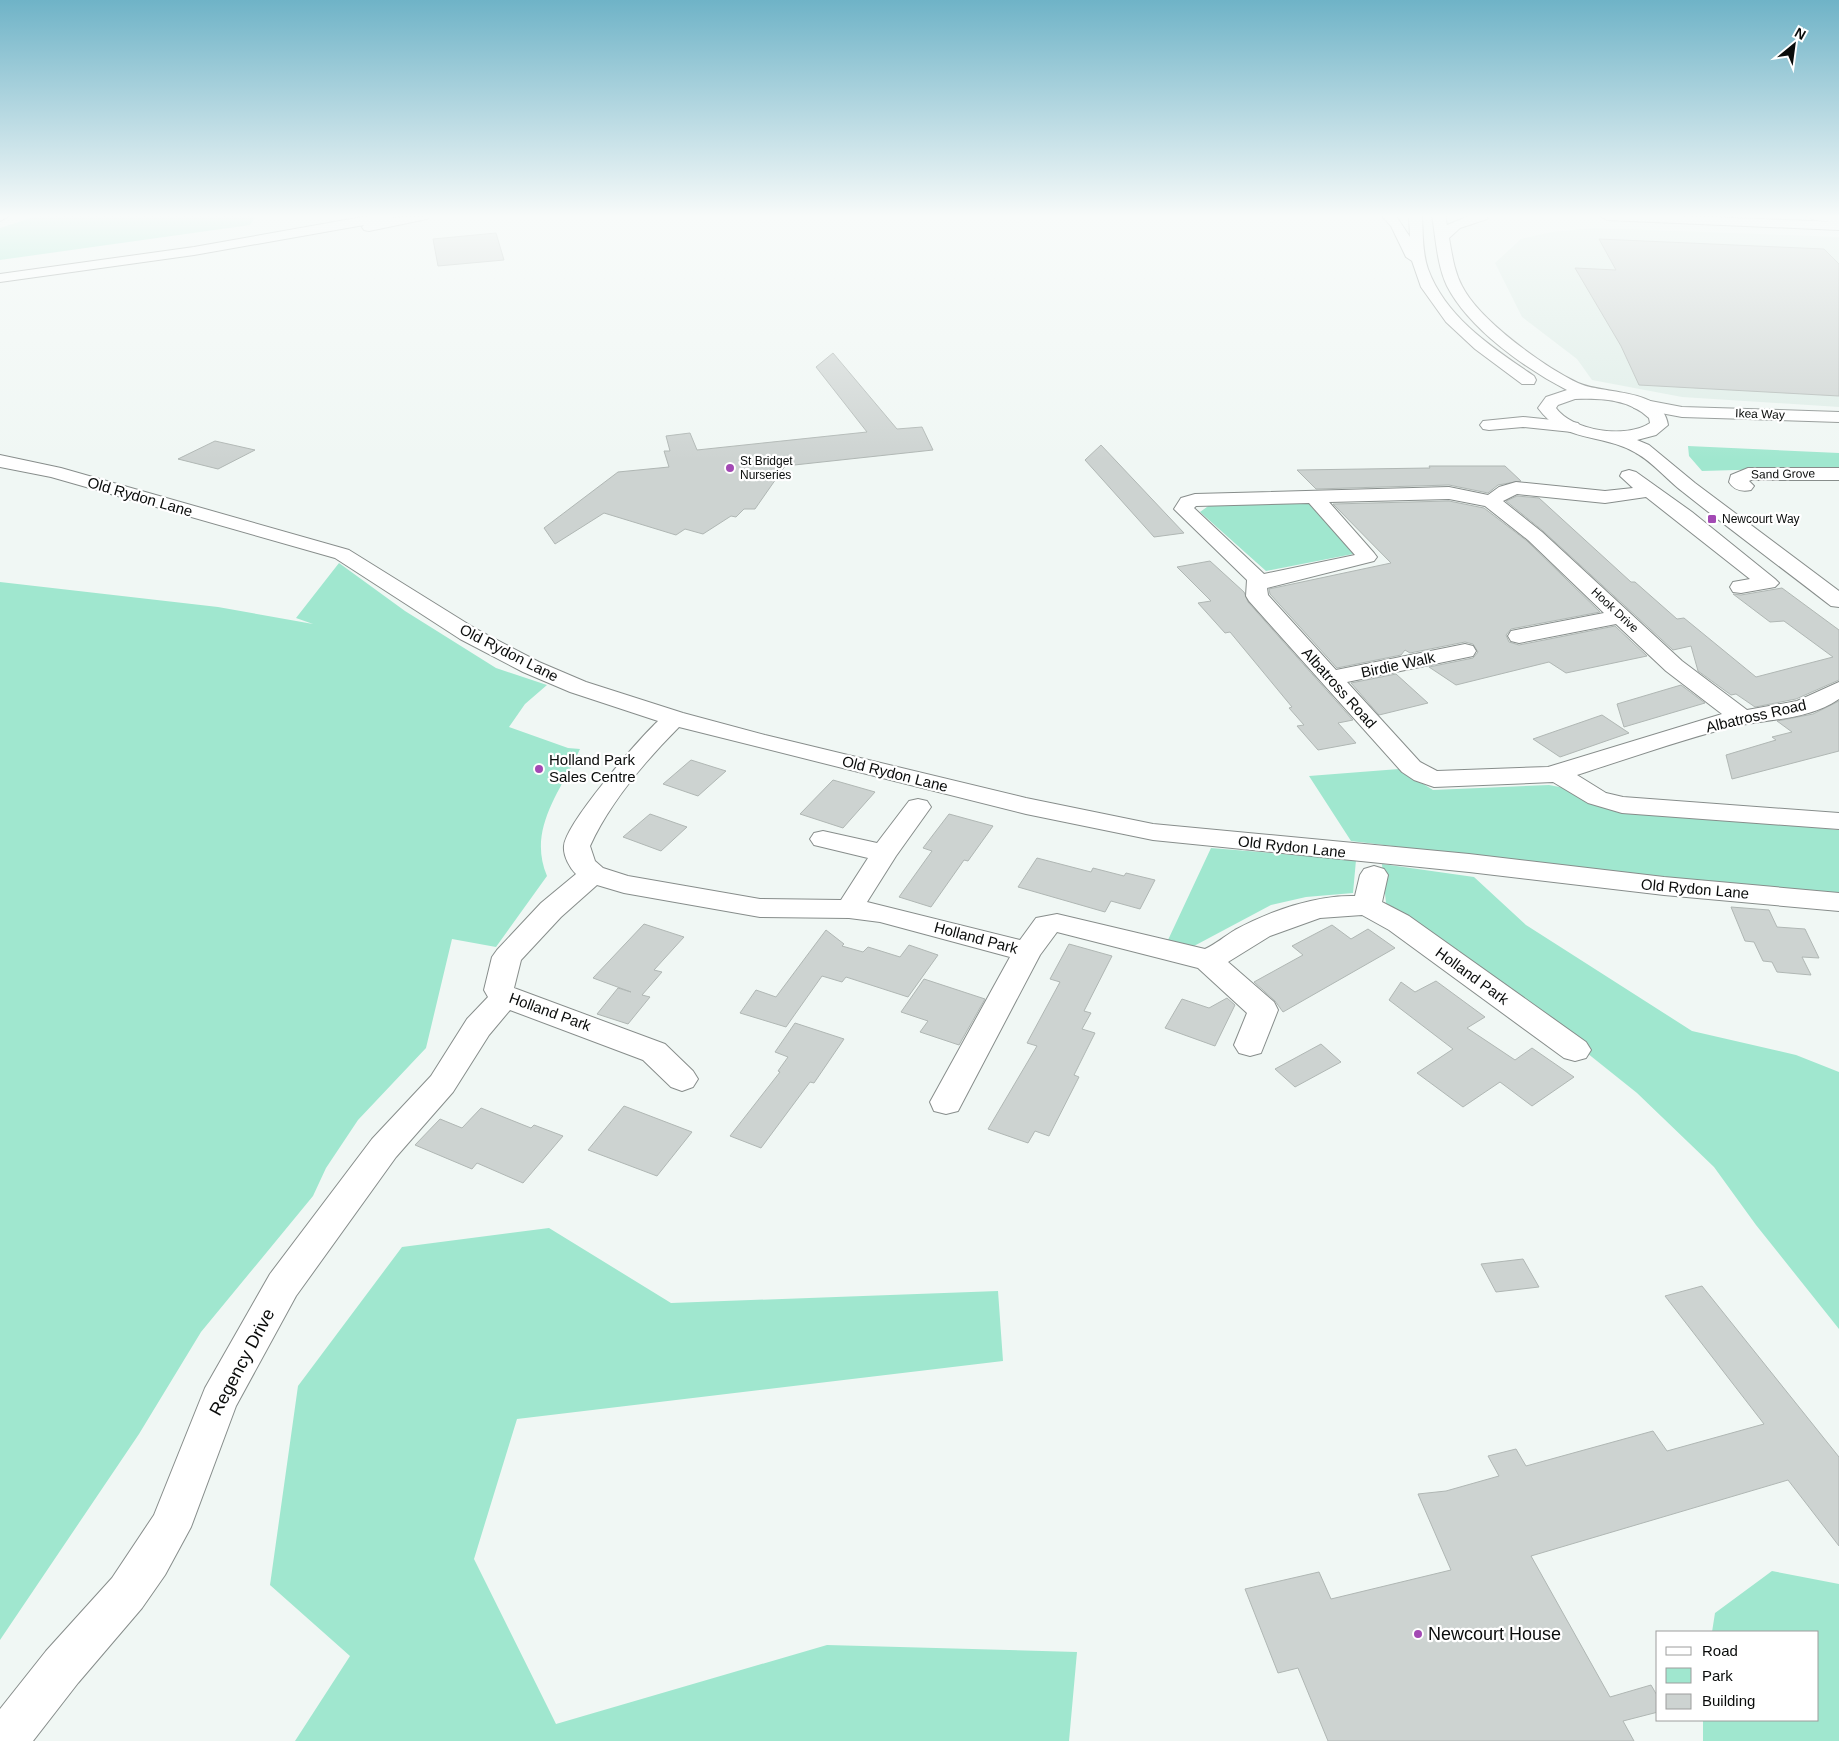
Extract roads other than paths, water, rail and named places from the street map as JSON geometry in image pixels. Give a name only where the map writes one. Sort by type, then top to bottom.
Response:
[{"type":"street","points":[[1435,297],[1481,347],[1546,393],[1550,407],[1557,420],[1572,427]]},
{"type":"street","points":[[1464,297],[1479,316],[1534,365],[1567,386],[1588,394]]},
{"type":"street","points":[[1523,422],[1573,394],[1588,394]]},
{"type":"street","name":"Ikea Way","points":[[1588,394],[1616,397],[1640,404],[1682,412],[1839,417]]},
{"type":"street","points":[[1640,404],[1654,412],[1651,434],[1688,487],[1835,595]]},
{"type":"street","name":"Ikea Way","points":[[1651,434],[1682,412]]},
{"type":"street","points":[[1489,425],[1523,422],[1572,427],[1608,435],[1651,434]]},
{"type":"street","name":"Old Rydon Lane","points":[[0,461],[54,472],[342,554],[425,608],[531,667],[578,687],[674,718],[777,746],[1064,815],[1132,829],[1664,886],[1839,902]]},
{"type":"street","name":"Sand Grove","points":[[1744,486],[1738,482],[1738,478],[1748,474],[1839,474]]},
{"type":"street","points":[[1629,476],[1692,522],[1768,583],[1741,587]]},
{"type":"street","points":[[1491,501],[1506,491],[1516,488],[1598,497],[1651,491]]},
{"type":"street","name":"Hook Drive","points":[[1195,500],[1449,492],[1491,501],[1524,526],[1674,666],[1741,717]]},
{"type":"street","points":[[1258,582],[1362,560],[1366,557],[1314,497]]},
{"type":"street","name":"Albatross Road","points":[[1195,500],[1186,505],[1184,509],[1186,513],[1255,577],[1258,582],[1256,588],[1257,596],[1411,767],[1423,775],[1443,780],[1542,777],[1741,717],[1775,714],[1805,706],[1839,689]]},
{"type":"street","points":[[1518,636],[1621,616]]},
{"type":"street","name":"Birdie Walk","points":[[1330,678],[1465,651]]},
{"type":"street","points":[[594,874],[582,864],[577,846],[587,824],[648,744],[674,718]]},
{"type":"street","points":[[1557,773],[1597,798],[1622,805],[1839,821]]},
{"type":"street","points":[[849,909],[884,853],[918,807]]},
{"type":"street","points":[[823,839],[884,853]]},
{"type":"street","name":"Holland Park","points":[[682,1079],[654,1052],[505,997],[499,990],[507,957],[551,910],[594,874],[624,884],[760,908],[849,909],[880,913],[1027,952],[1046,925],[1058,923],[1206,959],[1215,957],[1246,937],[1276,923],[1307,912],[1344,904],[1367,906],[1399,922],[1575,1050]]},
{"type":"street","points":[[1367,906],[1374,875]]},
{"type":"street","points":[[946,1102],[1027,952]]},
{"type":"street","points":[[1206,959],[1263,1010],[1250,1044]]},
{"type":"street","name":"Regency Drive","points":[[4,1741],[62,1667],[127,1593],[150,1560],[170,1527],[219,1400],[283,1285],[384,1148],[442,1084],[478,1027],[505,997]]},
{"type":"place","name":"St Bridget Nurseries","points":[[730,468]]},
{"type":"place","name":"Newcourt Way","points":[[1712,519]]},
{"type":"place","name":"Holland Park Sales Centre","points":[[539,769]]},
{"type":"place","name":"Newcourt House","points":[[1418,1634]]}]
